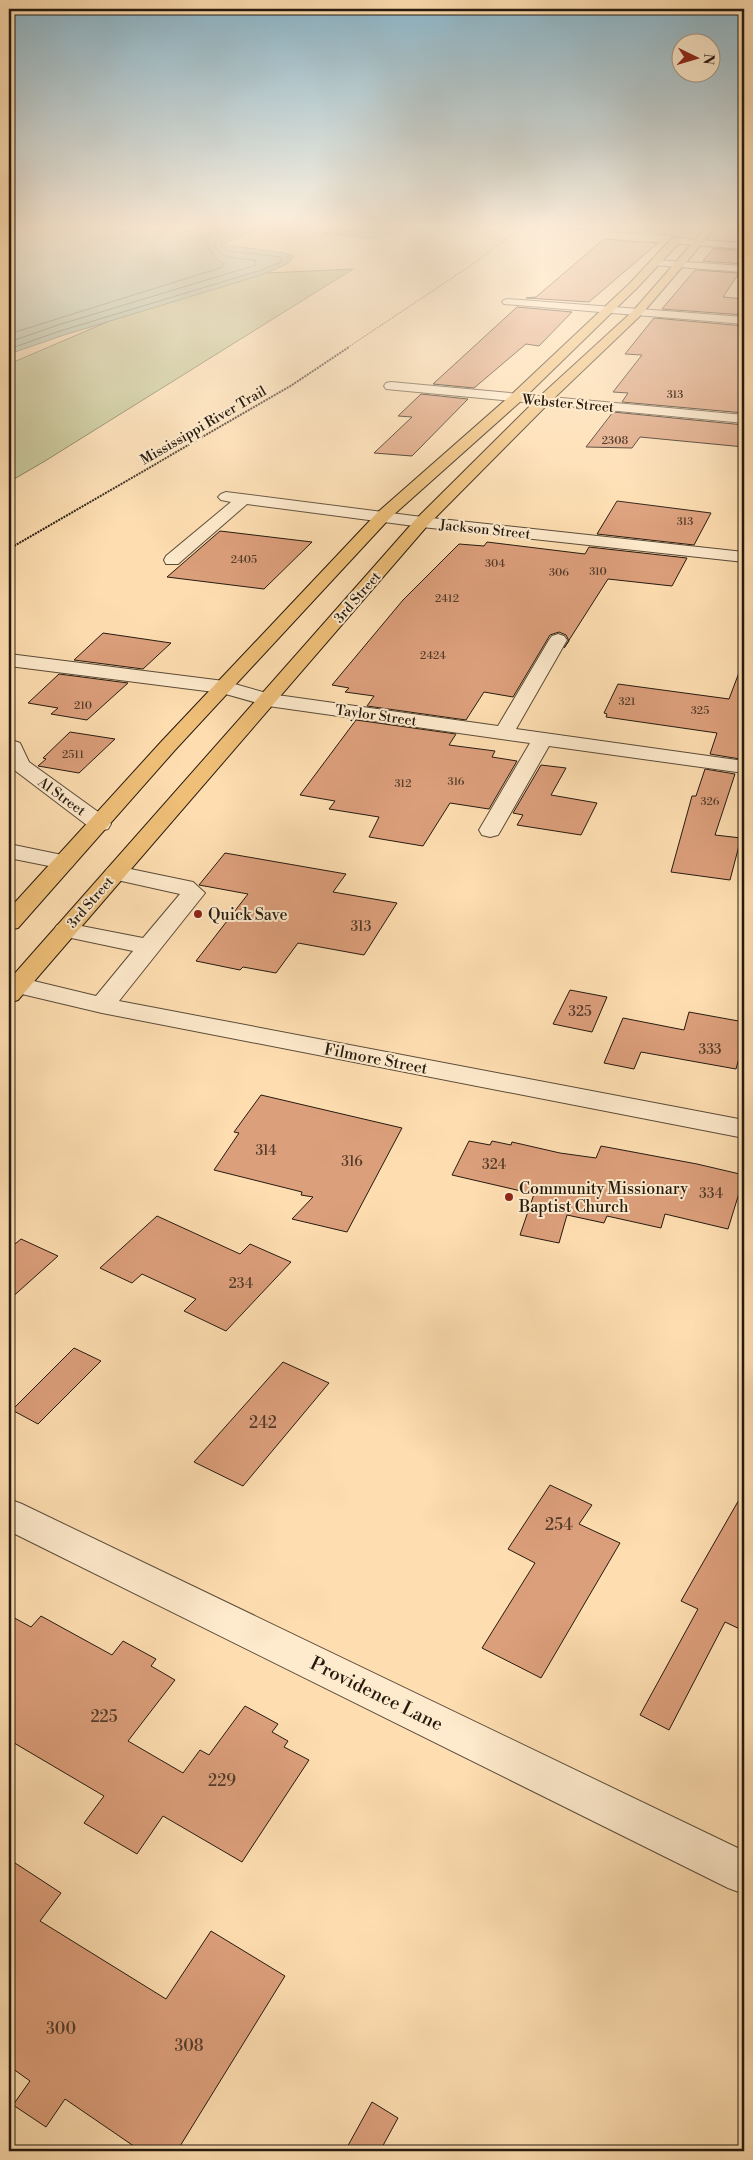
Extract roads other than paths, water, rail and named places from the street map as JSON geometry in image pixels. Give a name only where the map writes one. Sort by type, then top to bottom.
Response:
[{"type":"main road","points":[[9,923],[224,687],[384,516],[516,398],[591,326]]},
{"type":"main road","name":"3rd Street","points":[[12,988],[66,930],[422,522],[544,400],[624,326]]},
{"type":"street","name":"Webster Street","points":[[391,386],[744,419]]},
{"type":"street","name":"Jackson Street","points":[[226,497],[422,522],[744,557]]},
{"type":"street","points":[[172,560],[244,499]]},
{"type":"street","points":[[504,733],[558,640]]},
{"type":"street","name":"Taylor Street","points":[[9,660],[224,687],[268,700],[744,767]]},
{"type":"street","points":[[490,830],[543,738]]},
{"type":"street","name":"Al Street","points":[[9,745],[13,747],[20,765],[100,824]]},
{"type":"street","points":[[9,851],[64,862]]},
{"type":"street","points":[[102,1006],[193,893],[185,887],[116,873]]},
{"type":"street","points":[[66,930],[149,947]]},
{"type":"street","name":"Filmore Street","points":[[12,988],[744,1129]]},
{"type":"street","name":"Providence Lane","points":[[9,1514],[744,1873]]},
{"type":"water","points":[[9,326],[94,326],[61,336],[9,354]]},
{"type":"place","name":"Quick Save","points":[[198,914]]},
{"type":"place","name":"Community Missionary Baptist Church","points":[[509,1197]]}]
